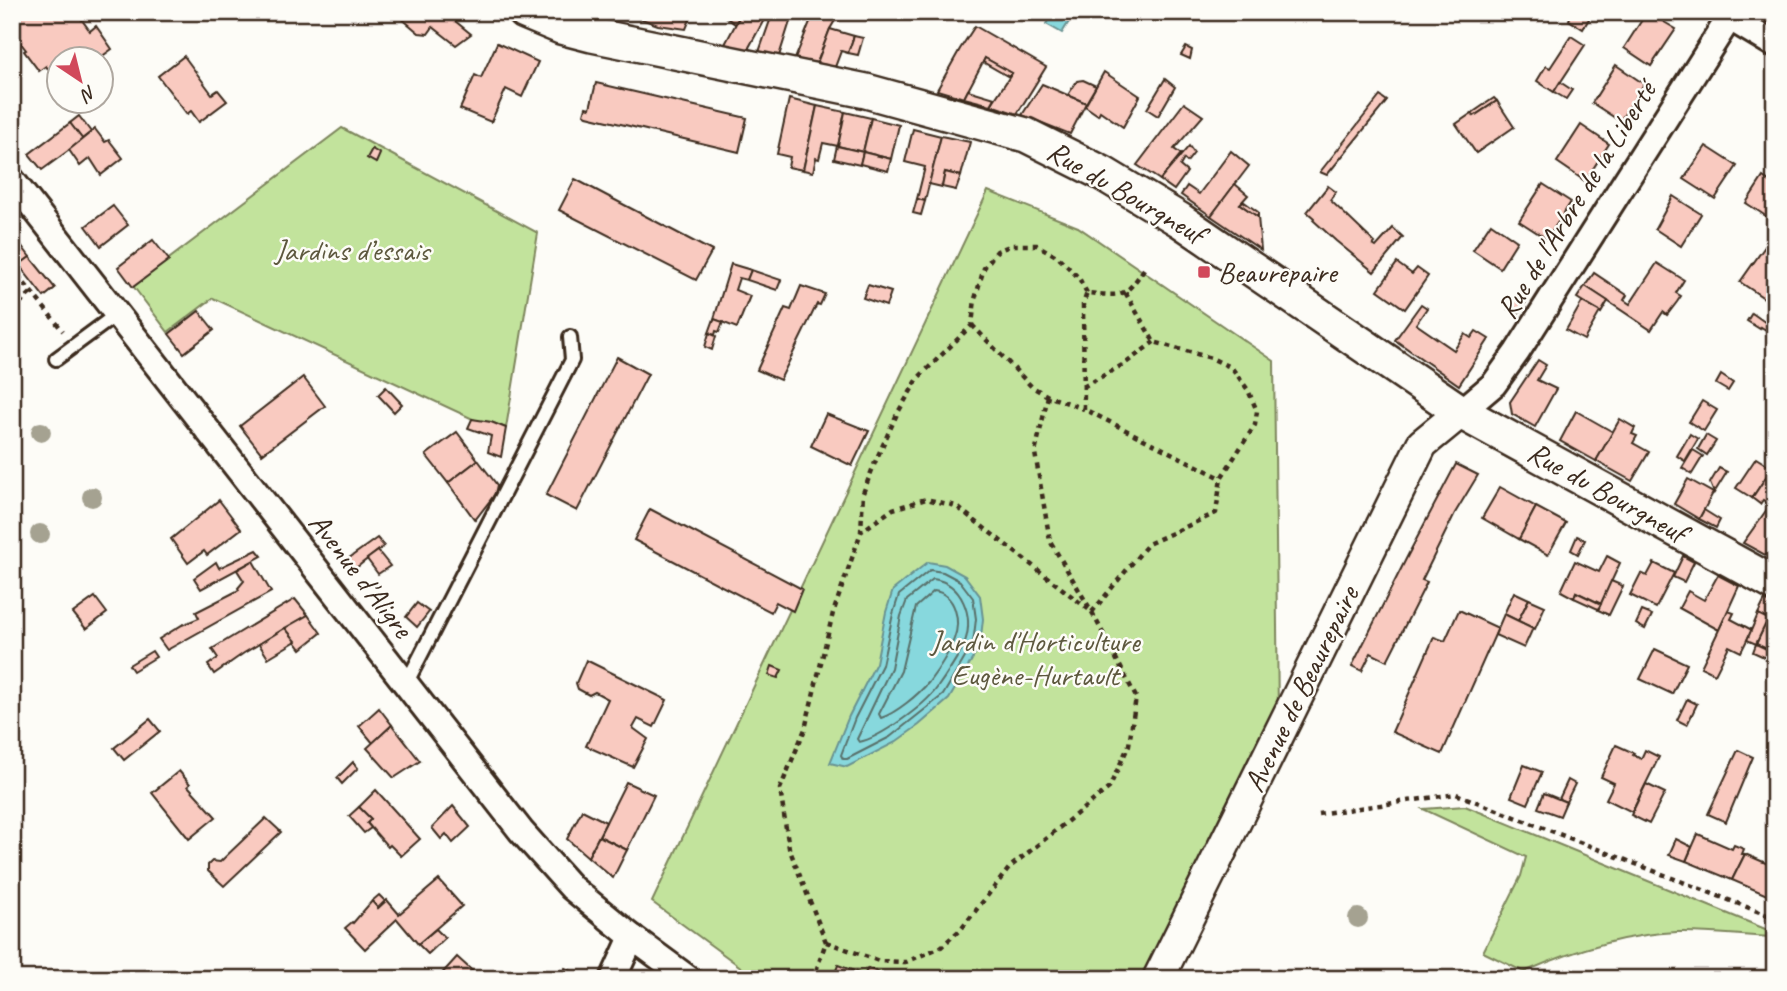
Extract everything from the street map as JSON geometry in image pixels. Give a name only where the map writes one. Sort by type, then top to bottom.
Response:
[{"type":"main road","name":"Rue du Bourgneuf","points":[[525,12],[561,27],[586,22],[866,91],[1026,135],[1110,177],[1180,220],[1461,412],[1775,584]]},
{"type":"street","points":[[1727,14],[1775,46]]},
{"type":"street","name":"Rue de l'Arbre de la Liberté","points":[[1461,412],[1494,384],[1517,352],[1727,14]]},
{"type":"street","name":"Avenue d'Aligre","points":[[12,180],[521,831],[572,888],[689,979]]},
{"type":"street","name":"Avenue de Beaurepaire","points":[[1158,979],[1422,444],[1461,412]]},
{"type":"street","points":[[613,979],[632,937]]},
{"type":"lane","points":[[56,359],[117,314]]},
{"type":"lane","points":[[406,684],[572,360],[570,337]]},
{"type":"path","points":[[811,979],[826,942],[789,848],[780,789],[805,729],[833,613],[861,532],[863,493],[897,414],[919,377],[972,325],[975,299],[984,268],[996,251],[1012,245],[1038,246],[1058,257],[1079,278],[1087,293],[1083,304],[1084,409]]},
{"type":"path","points":[[12,268],[75,345]]},
{"type":"path","points":[[1087,293],[1122,295],[1131,289],[1144,269]]},
{"type":"path","points":[[12,310],[32,292]]},
{"type":"path","points":[[1092,611],[1148,544],[1216,513],[1221,478],[1255,425],[1257,411],[1248,390],[1232,368],[1210,358],[1154,342],[1125,292]]},
{"type":"path","points":[[972,325],[1032,387],[1084,409],[1221,478]]},
{"type":"path","points":[[1083,387],[1126,363],[1154,342]]},
{"type":"path","points":[[826,942],[879,961],[906,962],[941,947],[962,928],[1010,867],[1108,788],[1129,745],[1136,697],[1092,611],[1050,541],[1035,453],[1048,396]]},
{"type":"path","points":[[861,532],[893,509],[926,499],[956,506],[1092,611]]},
{"type":"path","points":[[1318,814],[1456,794],[1775,918]]},
{"type":"green space","name":"Jardins d’essais","points":[[342,128],[538,233],[506,428],[491,422],[477,421],[213,298],[168,332],[133,286]]},
{"type":"green space","name":"Jardin d'Horticulture Eugène-Hurtault","points":[[988,191],[1078,227],[1274,361],[1278,714],[1144,979],[757,979],[652,902]]},
{"type":"green space","points":[[1465,806],[1775,933],[1775,937],[1657,933],[1580,951],[1524,972],[1483,952],[1521,876],[1526,857],[1423,809]]},
{"type":"water","points":[[1053,12],[1075,12],[1062,33],[1046,24]]},
{"type":"water","points":[[928,562],[945,565],[965,576],[980,596],[983,619],[980,646],[949,699],[919,725],[894,743],[847,767],[830,763],[849,716],[876,663],[893,590]]},
{"type":"building","points":[[12,12],[78,12],[90,31],[96,26],[110,46],[46,46],[46,66],[39,71],[12,32]]},
{"type":"building","points":[[394,12],[444,12],[471,34],[456,45],[433,27],[428,34],[419,33]]},
{"type":"building","points":[[637,12],[693,12],[686,29],[658,25],[636,17]]},
{"type":"building","points":[[719,12],[742,12],[735,24]]},
{"type":"building","points":[[742,12],[754,12],[765,18],[747,51],[724,46]]},
{"type":"building","points":[[773,12],[793,12],[779,56],[759,52]]},
{"type":"building","points":[[814,12],[840,12],[830,29],[817,63],[795,59]]},
{"type":"building","points":[[1564,12],[1593,12],[1583,29],[1569,20],[1570,17]]},
{"type":"building","points":[[1647,12],[1676,29],[1651,66],[1624,48]]},
{"type":"building","points":[[1771,12],[1775,12],[1775,30],[1765,24]]},
{"type":"building","points":[[975,26],[1046,67],[1017,114],[991,105],[1012,73],[985,58],[964,98],[937,90]]},
{"type":"building","points":[[830,29],[854,36],[848,53],[841,51],[835,67],[817,63]]},
{"type":"building","points":[[854,36],[863,38],[858,55],[848,53]]},
{"type":"building","points":[[1571,36],[1585,45],[1554,92],[1537,81],[1546,66],[1550,68]]},
{"type":"building","points":[[497,43],[538,62],[522,97],[506,89],[491,122],[460,109],[475,75],[481,78]]},
{"type":"building","points":[[1186,47],[1192,50],[1190,59],[1181,55]]},
{"type":"building","points":[[184,56],[212,94],[218,90],[227,101],[199,122],[191,111],[187,114],[158,76]]},
{"type":"building","points":[[985,58],[1012,73],[1009,77],[983,62]]},
{"type":"building","points":[[1616,65],[1644,84],[1620,121],[1592,103]]},
{"type":"building","points":[[1104,72],[1140,96],[1123,127],[1100,111],[1098,115],[1085,106]]},
{"type":"building","points":[[1165,79],[1175,87],[1158,116],[1147,109]]},
{"type":"building","points":[[1083,80],[1096,86],[1086,103],[1068,95],[1077,81]]},
{"type":"building","points":[[1560,82],[1572,90],[1566,99],[1554,92]]},
{"type":"building","points":[[596,83],[747,118],[739,152],[587,116],[584,114],[586,107],[590,108]]},
{"type":"building","points":[[1042,84],[1086,103],[1070,134],[1022,115]]},
{"type":"building","points":[[968,90],[995,98],[991,105],[964,98]]},
{"type":"building","points":[[1380,96],[1387,101],[1327,175],[1320,172]]},
{"type":"building","points":[[1494,98],[1497,101],[1474,116],[1472,113]]},
{"type":"building","points":[[789,99],[817,106],[803,170],[788,167],[790,157],[777,154]]},
{"type":"building","points":[[1497,101],[1514,127],[1476,153],[1456,124]]},
{"type":"building","points":[[1184,103],[1203,116],[1174,149],[1181,154],[1160,180],[1137,165]]},
{"type":"building","points":[[817,106],[845,112],[838,146],[823,143],[813,172],[803,170]]},
{"type":"building","points":[[845,112],[871,118],[863,152],[838,146]]},
{"type":"building","points":[[79,116],[91,132],[82,139],[70,123]]},
{"type":"building","points":[[871,118],[899,125],[891,159],[863,152]]},
{"type":"building","points":[[70,123],[83,140],[42,170],[29,154]]},
{"type":"building","points":[[1581,125],[1609,144],[1585,181],[1557,162]]},
{"type":"building","points":[[95,129],[105,142],[109,140],[123,158],[101,175],[90,158],[80,166],[69,150]]},
{"type":"building","points":[[913,129],[941,136],[925,201],[917,199],[925,167],[905,162]]},
{"type":"building","points":[[941,136],[970,142],[961,176],[945,172],[942,187],[929,184]]},
{"type":"building","points":[[837,146],[863,152],[860,165],[834,159]]},
{"type":"building","points":[[1189,146],[1194,153],[1187,162],[1184,159],[1180,166],[1187,172],[1174,190],[1160,180]]},
{"type":"building","points":[[1706,146],[1737,166],[1715,199],[1684,179]]},
{"type":"building","points":[[372,149],[380,154],[376,163],[367,158]]},
{"type":"building","points":[[1231,151],[1249,166],[1211,216],[1181,195],[1187,186],[1199,194]]},
{"type":"building","points":[[863,152],[891,159],[888,171],[860,164]]},
{"type":"building","points":[[945,172],[961,176],[956,190],[942,187]]},
{"type":"building","points":[[1763,177],[1775,185],[1775,222],[1746,203]]},
{"type":"building","points":[[575,179],[712,251],[696,280],[559,210]]},
{"type":"building","points":[[1235,184],[1248,195],[1240,204],[1258,217],[1261,250],[1211,216]]},
{"type":"building","points":[[1543,184],[1571,202],[1547,239],[1519,221]]},
{"type":"building","points":[[1328,186],[1336,192],[1330,200],[1375,243],[1373,245],[1376,247],[1393,228],[1403,237],[1374,272],[1336,241],[1307,212]]},
{"type":"building","points":[[1673,196],[1701,214],[1681,246],[1655,229]]},
{"type":"building","points":[[917,199],[925,201],[921,215],[913,213]]},
{"type":"building","points":[[1243,201],[1258,212],[1258,217],[1240,204]]},
{"type":"building","points":[[113,206],[128,225],[101,246],[86,226]]},
{"type":"building","points":[[1491,223],[1517,241],[1500,268],[1473,250]]},
{"type":"building","points":[[12,233],[30,257],[19,265],[12,256]]},
{"type":"building","points":[[153,240],[169,260],[133,287],[118,267]]},
{"type":"building","points":[[1766,245],[1775,251],[1772,264],[1775,266],[1773,304],[1740,282]]},
{"type":"building","points":[[30,257],[55,288],[44,297],[19,265]]},
{"type":"building","points":[[1397,263],[1412,274],[1417,268],[1428,276],[1405,309],[1378,290]]},
{"type":"building","points":[[1657,263],[1684,280],[1676,293],[1681,296],[1667,315],[1663,312],[1651,330],[1585,286],[1594,273],[1627,295],[1624,300],[1630,304]]},
{"type":"building","points":[[731,264],[751,270],[747,280],[739,278],[735,290],[750,296],[737,328],[714,319]]},
{"type":"building","points":[[751,270],[781,280],[777,290],[747,280]]},
{"type":"building","points":[[868,285],[891,292],[886,306],[863,298]]},
{"type":"building","points":[[801,286],[825,294],[820,305],[817,304],[780,380],[757,370],[785,308],[791,310]]},
{"type":"building","points":[[1585,286],[1608,301],[1601,313],[1577,298]]},
{"type":"building","points":[[1518,294],[1527,300],[1517,315],[1508,309]]},
{"type":"building","points":[[1582,302],[1600,312],[1584,340],[1566,330]]},
{"type":"building","points":[[1421,304],[1427,308],[1416,324],[1454,350],[1465,334],[1471,338],[1476,331],[1489,339],[1459,385],[1395,340]]},
{"type":"building","points":[[199,311],[214,330],[184,353],[169,334]]},
{"type":"building","points":[[1752,313],[1769,325],[1766,330],[1747,321]]},
{"type":"building","points":[[714,319],[723,322],[715,335],[709,333]]},
{"type":"building","points":[[709,333],[716,336],[712,350],[705,347]]},
{"type":"building","points":[[617,357],[648,374],[577,511],[546,495]]},
{"type":"building","points":[[1538,360],[1546,365],[1537,380],[1556,389],[1535,427],[1512,414],[1510,402]]},
{"type":"building","points":[[1721,375],[1733,383],[1728,391],[1716,384]]},
{"type":"building","points":[[303,377],[325,406],[262,454],[240,426]]},
{"type":"building","points":[[386,387],[402,404],[394,412],[378,395]]},
{"type":"building","points":[[1702,401],[1717,410],[1704,431],[1689,422]]},
{"type":"building","points":[[1576,411],[1613,432],[1596,461],[1560,441]]},
{"type":"building","points":[[826,414],[869,431],[852,466],[811,446]]},
{"type":"building","points":[[472,419],[506,428],[501,457],[488,452],[491,436],[468,428]]},
{"type":"building","points":[[1620,419],[1635,428],[1632,434],[1637,436],[1633,443],[1649,452],[1632,481],[1596,461]]},
{"type":"building","points":[[457,432],[478,460],[448,483],[426,455]]},
{"type":"building","points":[[1690,434],[1698,439],[1685,461],[1677,456]]},
{"type":"building","points":[[1706,435],[1716,441],[1707,455],[1698,449]]},
{"type":"building","points":[[1693,450],[1703,456],[1692,474],[1682,468]]},
{"type":"building","points":[[1756,458],[1772,468],[1752,498],[1736,488]]},
{"type":"building","points":[[478,460],[497,485],[495,494],[475,520],[448,483]]},
{"type":"building","points":[[1456,464],[1478,475],[1455,513],[1422,580],[1427,582],[1387,661],[1371,653],[1362,671],[1352,666]]},
{"type":"building","points":[[1719,468],[1727,472],[1714,493],[1710,483]]},
{"type":"building","points":[[1772,468],[1775,470],[1775,483],[1768,493],[1775,498],[1775,543],[1767,556],[1743,543],[1770,505],[1763,500],[1760,504],[1752,498]]},
{"type":"building","points":[[1688,479],[1713,493],[1699,519],[1674,504]]},
{"type":"building","points":[[1500,487],[1536,507],[1519,539],[1482,518]]},
{"type":"building","points":[[219,500],[241,529],[207,555],[204,551],[188,563],[171,539]]},
{"type":"building","points":[[1536,507],[1566,523],[1548,555],[1519,539]]},
{"type":"building","points":[[650,509],[802,589],[793,611],[776,602],[771,612],[634,540]]},
{"type":"building","points":[[1704,510],[1720,520],[1716,528],[1699,519]]},
{"type":"building","points":[[1577,536],[1585,540],[1578,554],[1571,550]]},
{"type":"building","points":[[377,538],[384,546],[352,571],[345,561]]},
{"type":"building","points":[[257,550],[262,556],[201,589],[194,578],[216,562],[219,568]]},
{"type":"building","points":[[378,551],[390,566],[378,574],[367,559]]},
{"type":"building","points":[[1607,556],[1620,563],[1601,604],[1576,592],[1574,598],[1561,591],[1575,561],[1599,572]]},
{"type":"building","points":[[1683,556],[1694,562],[1684,582],[1673,577]]},
{"type":"building","points":[[253,561],[271,592],[167,650],[159,639],[199,618],[196,612],[239,590],[244,581],[237,570]]},
{"type":"building","points":[[1654,563],[1674,573],[1656,608],[1630,595],[1641,573],[1647,576]]},
{"type":"building","points":[[1718,575],[1739,586],[1719,630],[1679,608],[1688,591],[1704,600]]},
{"type":"building","points":[[1611,581],[1623,586],[1609,615],[1598,610]]},
{"type":"building","points":[[1514,592],[1529,599],[1518,621],[1504,614]]},
{"type":"building","points":[[1576,592],[1601,604],[1598,609],[1574,598]]},
{"type":"building","points":[[95,597],[107,613],[86,629],[73,613]]},
{"type":"building","points":[[295,599],[308,615],[214,674],[208,665],[218,658],[212,649]]},
{"type":"building","points":[[1529,599],[1545,606],[1535,629],[1518,621]]},
{"type":"building","points":[[1765,600],[1775,606],[1775,653],[1756,644],[1768,619],[1758,614]]},
{"type":"building","points":[[417,603],[429,612],[417,627],[406,617]]},
{"type":"building","points":[[1459,610],[1498,628],[1442,754],[1392,732],[1434,637],[1445,641]]},
{"type":"building","points":[[1642,611],[1652,615],[1645,629],[1636,624]]},
{"type":"building","points":[[1728,611],[1734,613],[1731,619],[1752,630],[1741,652],[1729,646],[1715,674],[1701,667]]},
{"type":"building","points":[[1504,614],[1533,628],[1524,648],[1495,635]]},
{"type":"building","points":[[1758,614],[1768,619],[1756,644],[1747,640]]},
{"type":"building","points":[[308,615],[321,633],[301,649],[285,628]]},
{"type":"building","points":[[285,628],[296,641],[268,658],[259,644]]},
{"type":"building","points":[[1756,644],[1775,653],[1773,661],[1753,652]]},
{"type":"building","points":[[1655,649],[1687,664],[1672,694],[1640,679]]},
{"type":"building","points":[[152,651],[156,657],[133,671],[129,665]]},
{"type":"building","points":[[586,660],[667,700],[654,727],[638,719],[633,728],[648,739],[633,767],[586,746],[608,699],[595,692],[589,695],[578,689],[576,683]]},
{"type":"building","points":[[772,666],[782,670],[778,678],[769,675]]},
{"type":"building","points":[[1687,699],[1697,704],[1687,725],[1677,720]]},
{"type":"building","points":[[379,708],[392,725],[373,743],[359,726]]},
{"type":"building","points":[[150,719],[160,731],[124,760],[114,748]]},
{"type":"building","points":[[392,725],[420,761],[394,778],[367,748]]},
{"type":"building","points":[[1616,745],[1641,759],[1645,750],[1659,757],[1632,812],[1606,799],[1614,783],[1601,777]]},
{"type":"building","points":[[1738,750],[1753,757],[1726,822],[1708,814]]},
{"type":"building","points":[[353,762],[358,768],[342,784],[337,778]]},
{"type":"building","points":[[1524,765],[1542,772],[1528,804],[1511,797]]},
{"type":"building","points":[[179,771],[190,784],[188,786],[216,817],[189,839],[152,793]]},
{"type":"building","points":[[1568,780],[1575,784],[1566,802],[1559,799]]},
{"type":"building","points":[[626,782],[654,795],[627,850],[599,836]]},
{"type":"building","points":[[1646,784],[1665,793],[1649,824],[1631,815]]},
{"type":"building","points":[[376,790],[420,839],[401,856],[390,845],[388,847],[367,823],[371,819],[359,807]]},
{"type":"building","points":[[1544,793],[1566,802],[1560,816],[1538,808]]},
{"type":"building","points":[[453,806],[470,827],[453,843],[446,834],[441,839],[432,828]]},
{"type":"building","points":[[359,807],[371,819],[367,823],[371,828],[364,833],[349,816]]},
{"type":"building","points":[[582,810],[606,822],[588,857],[567,839]]},
{"type":"building","points":[[266,818],[281,832],[224,886],[208,871],[208,865],[212,861],[220,862]]},
{"type":"building","points":[[1698,834],[1732,849],[1734,845],[1744,849],[1742,854],[1745,854],[1732,880],[1686,861]]},
{"type":"building","points":[[599,836],[627,850],[613,878],[588,857]]},
{"type":"building","points":[[1676,839],[1692,847],[1686,861],[1669,855]]},
{"type":"building","points":[[1745,854],[1775,867],[1774,898],[1732,880]]},
{"type":"building","points":[[439,880],[462,906],[418,944],[397,919],[365,949],[345,928],[353,923],[372,901],[378,908],[387,900],[399,914]]},
{"type":"building","points":[[379,895],[385,901],[378,908],[372,901]]},
{"type":"building","points":[[436,929],[445,938],[428,954],[418,944]]},
{"type":"building","points":[[457,957],[479,977],[478,979],[437,979]]},
{"type":"building","points":[[838,965],[864,975],[868,968],[880,973],[878,979],[833,979]]},
{"type":"building","points":[[565,968],[589,979],[560,978]]},
{"type":"building","points":[[545,970],[560,978],[563,979],[540,979]]},
{"type":"place","name":"Beaurepaire","points":[[1204,272]]}]
